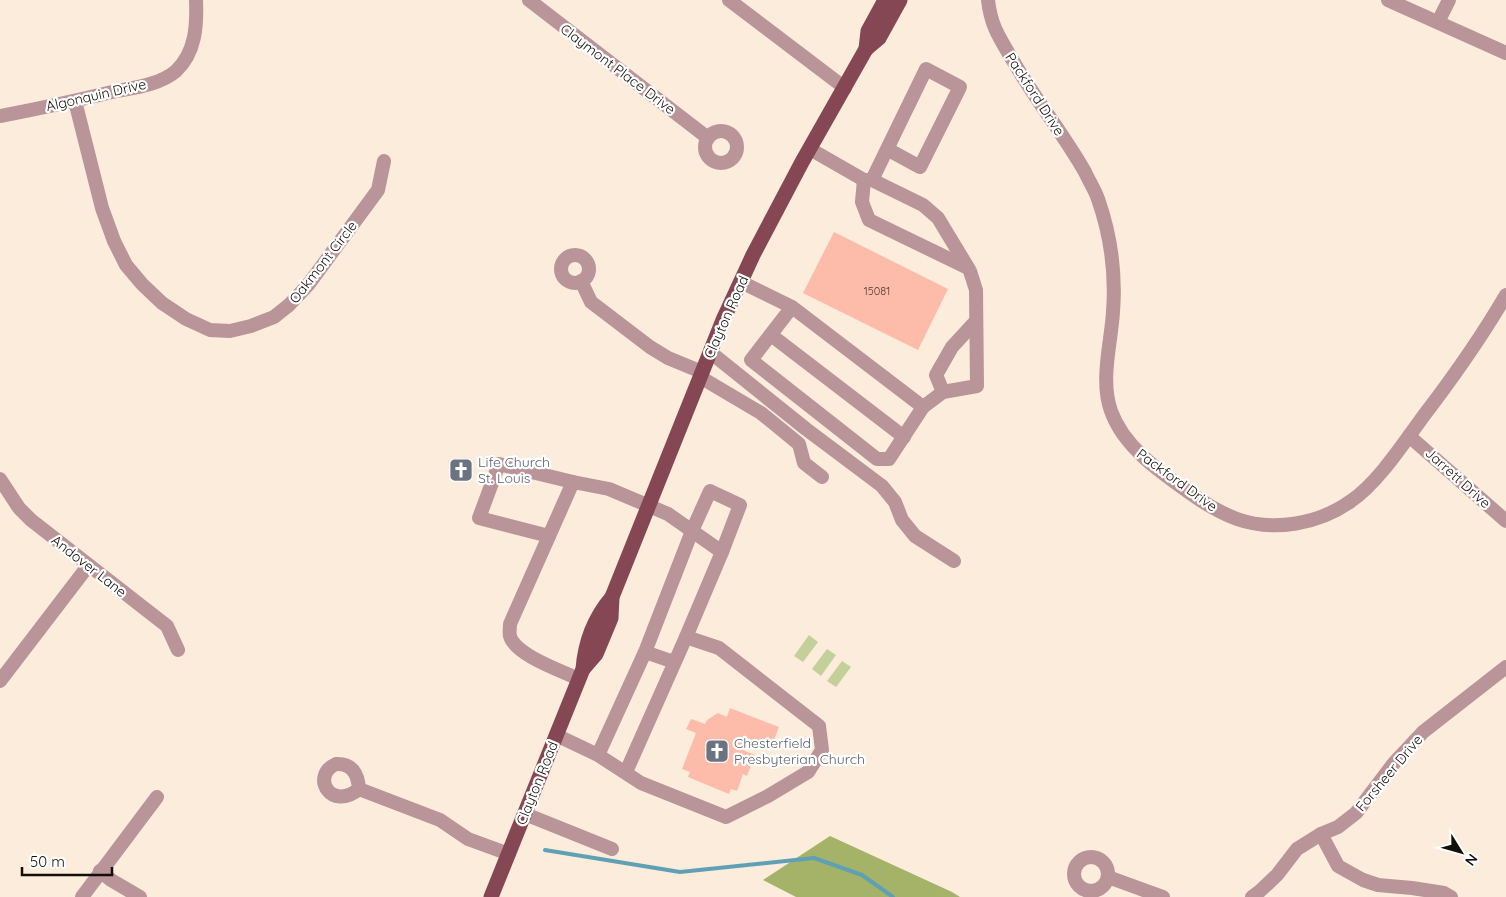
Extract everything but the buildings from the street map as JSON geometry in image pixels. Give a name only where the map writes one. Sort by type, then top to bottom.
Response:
[{"type":"main road","name":"Clayton Road","points":[[866,49],[868,31],[885,0]]},
{"type":"main road","name":"Clayton Road","points":[[491,897],[581,674],[585,650],[600,610],[612,597],[710,352],[753,255],[866,49],[879,38],[900,0]]},
{"type":"street","name":"Algonquin Drive","points":[[0,116],[148,84],[163,79],[175,72],[185,61],[194,38],[196,0]]},
{"type":"street","name":"Claymont Place Drive","points":[[529,0],[708,138]]},
{"type":"street","points":[[729,0],[845,88]]},
{"type":"street","name":"Packford Drive","points":[[988,0],[993,27],[1017,68],[1074,153],[1097,195],[1107,228],[1114,280],[1107,384],[1110,408],[1117,426],[1132,447],[1212,508],[1239,520],[1264,524],[1286,524],[1315,519],[1352,501],[1383,470],[1409,436],[1479,339],[1506,295]]},
{"type":"street","points":[[1388,0],[1506,53]]},
{"type":"street","points":[[1438,22],[1449,0]]},
{"type":"street","points":[[887,149],[920,167],[960,87],[926,69],[887,149],[868,180],[862,202],[869,220],[968,268]]},
{"type":"street","name":"Oakmont Circle","points":[[75,101],[102,208],[114,241],[126,265],[162,303],[186,319],[210,330],[230,331],[251,326],[274,317],[289,305],[308,285],[378,190],[384,161]]},
{"type":"street","points":[[792,307],[750,360],[877,459],[889,459],[923,407],[943,392],[976,386],[976,290],[968,268],[938,218],[923,205],[868,180],[810,149]]},
{"type":"street","points":[[581,282],[591,302],[650,347],[701,375],[769,419],[799,444],[804,464],[822,477]]},
{"type":"street","points":[[741,282],[792,307],[923,407]]},
{"type":"street","points":[[943,392],[936,375],[952,347],[976,321]]},
{"type":"street","points":[[771,335],[904,438]]},
{"type":"street","points":[[710,352],[806,429],[882,486],[895,502],[902,520],[915,536],[954,561]]},
{"type":"street","name":"Jarrett Drive","points":[[1409,436],[1506,521]]},
{"type":"street","points":[[549,536],[479,518],[499,464],[609,489],[668,514],[722,552]]},
{"type":"street","name":"Andover Lane","points":[[0,479],[19,508],[31,520],[167,626],[178,650]]},
{"type":"street","points":[[573,482],[510,624],[510,637],[517,648],[540,661],[581,674]]},
{"type":"street","points":[[598,755],[645,652],[692,531],[710,492],[740,505],[686,637],[626,772]]},
{"type":"street","points":[[0,681],[88,566]]},
{"type":"street","points":[[556,735],[598,755],[641,783],[726,817],[768,796],[808,772],[822,750],[819,726],[719,648],[686,637]]},
{"type":"street","points":[[645,652],[674,662]]},
{"type":"street","name":"Forsheer Drive","points":[[1252,897],[1277,875],[1298,849],[1321,834],[1338,827],[1356,813],[1394,763],[1423,732],[1506,667]]},
{"type":"street","points":[[359,788],[440,820],[468,839],[509,854]]},
{"type":"street","points":[[82,897],[157,797]]},
{"type":"street","points":[[525,814],[612,849]]},
{"type":"street","points":[[1321,834],[1338,866],[1363,880],[1378,885],[1444,893],[1451,897]]},
{"type":"street","points":[[100,871],[111,880],[140,897]]},
{"type":"street","points":[[1108,877],[1163,897]]},
{"type":"green space","points":[[809,635],[818,642],[803,662],[794,656]]},
{"type":"green space","points":[[827,649],[836,655],[821,676],[812,669]]},
{"type":"green space","points":[[842,661],[851,667],[836,687],[827,681]]},
{"type":"green space","points":[[830,836],[960,897],[796,897],[763,880]]},
{"type":"waterway","points":[[545,850],[680,872],[814,858],[862,875],[893,897]]},
{"type":"place","name":"Life Church St. Louis","points":[[461,470]]},
{"type":"place","name":"Chesterfield Presbyterian Church","points":[[717,751]]}]
